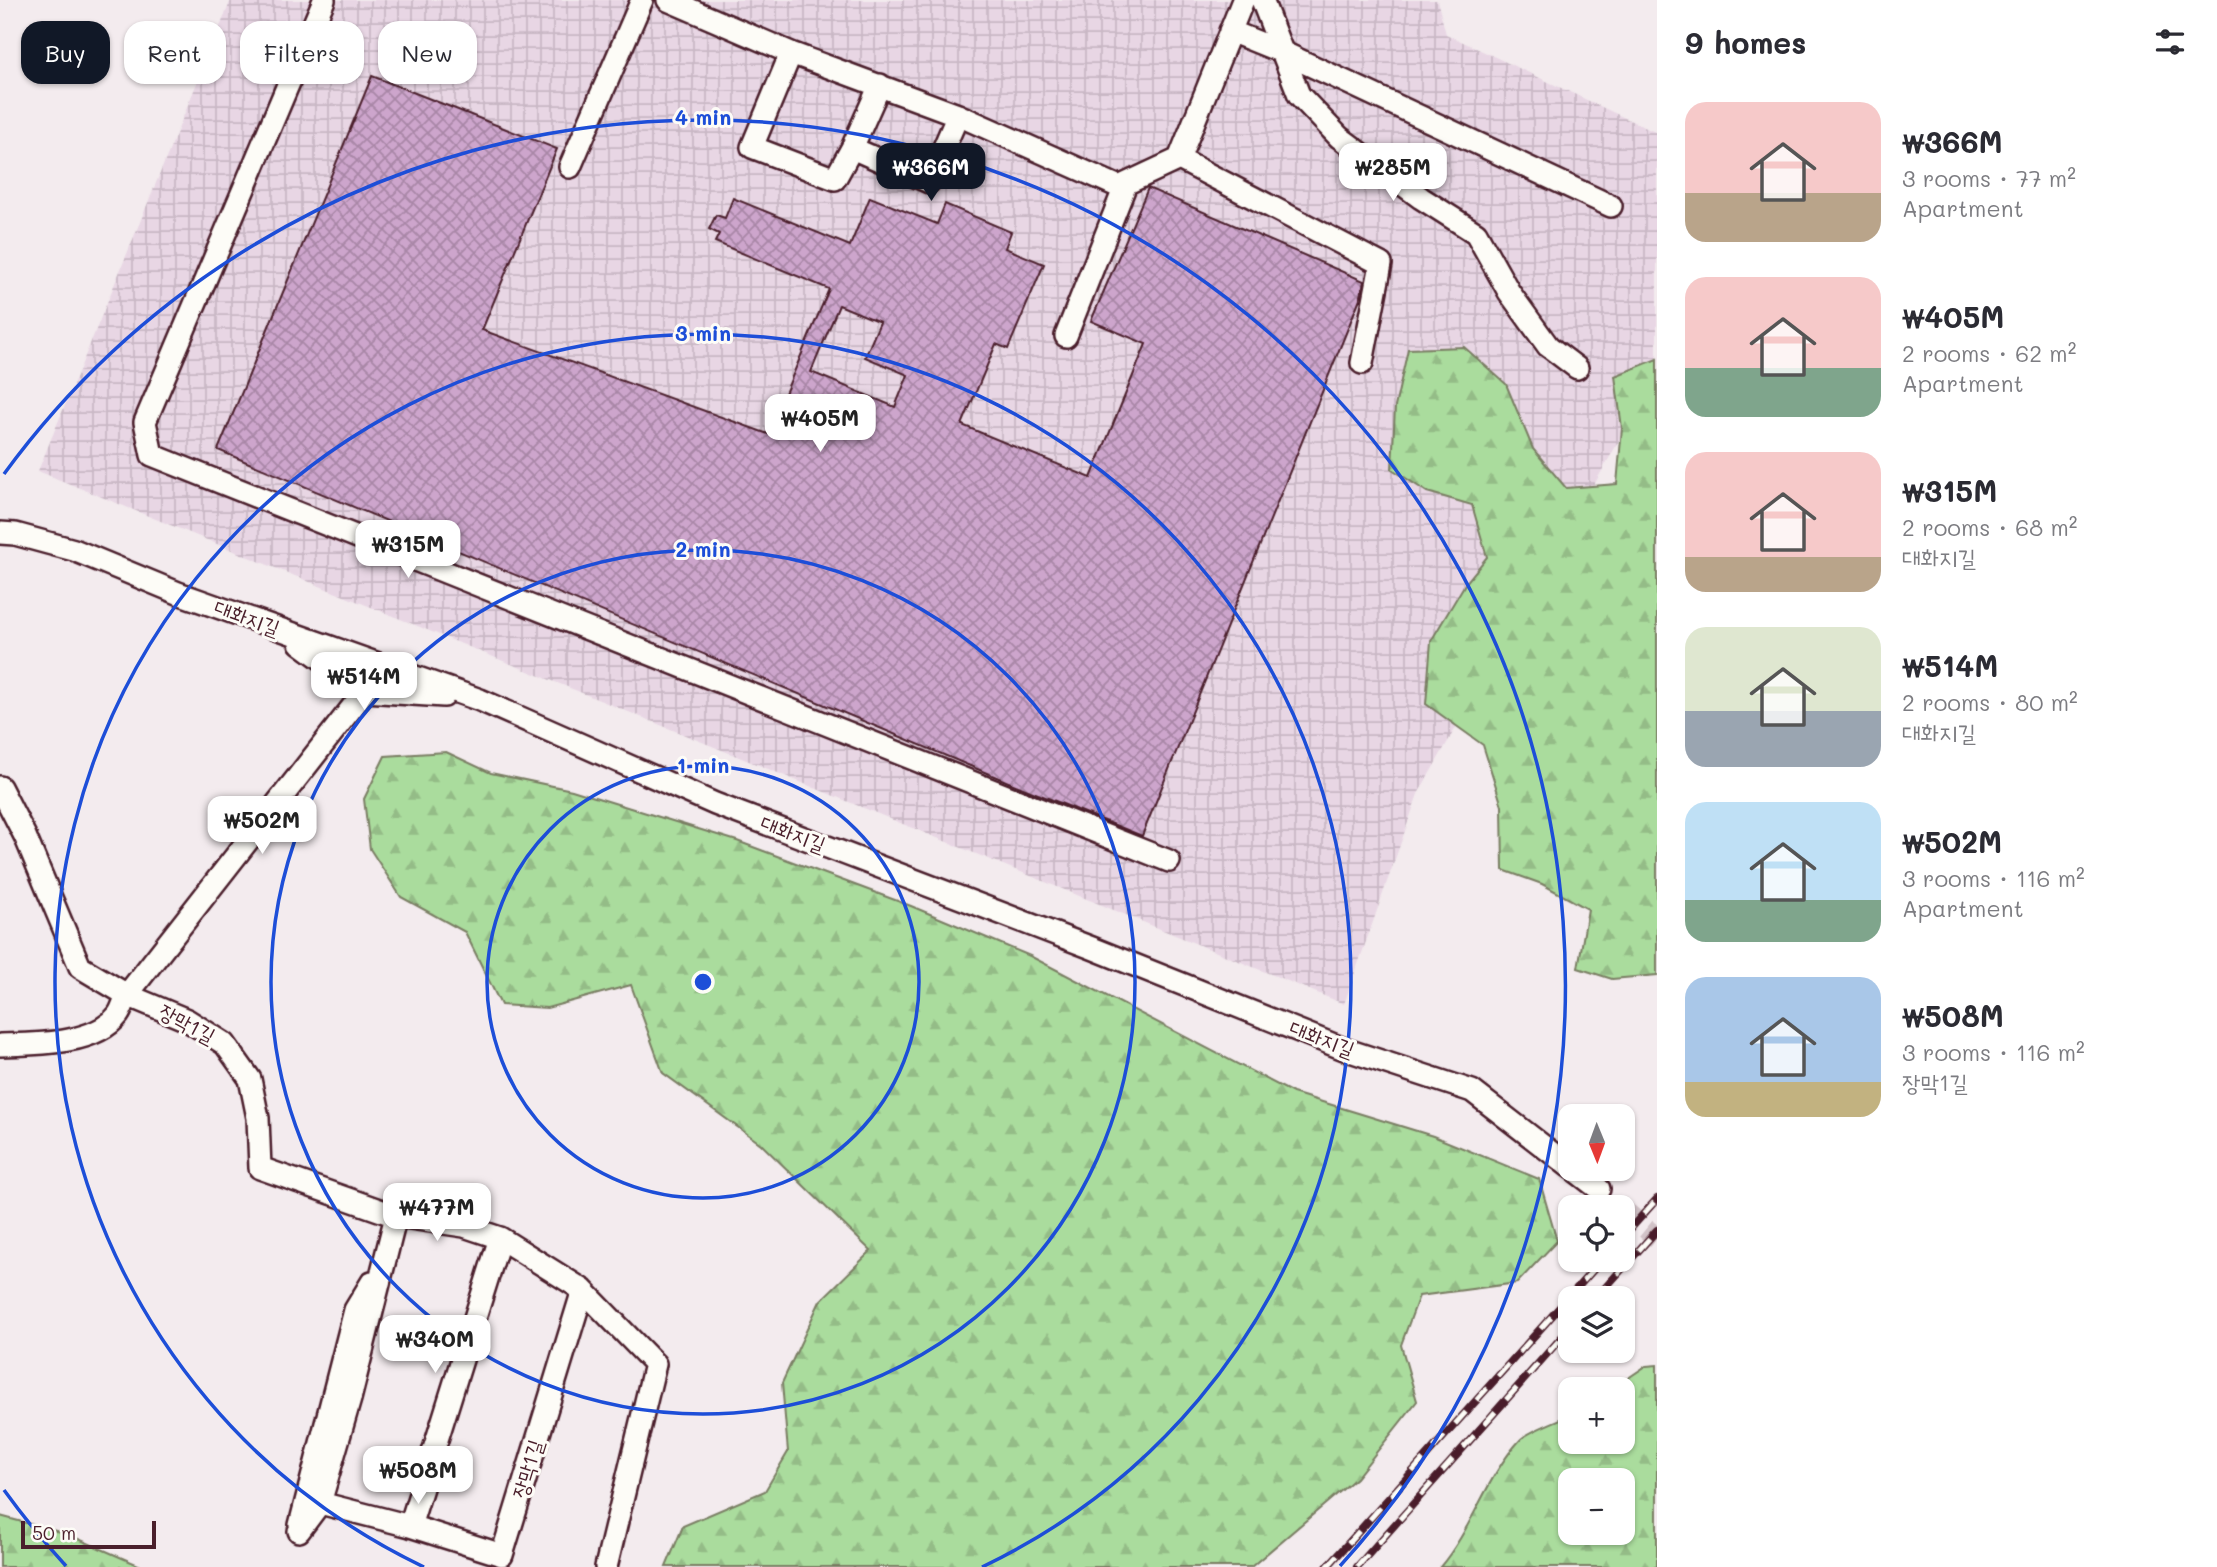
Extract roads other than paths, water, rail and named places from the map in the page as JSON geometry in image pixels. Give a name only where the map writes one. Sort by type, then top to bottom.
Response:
[{"type":"street","points":[[324,0],[145,422],[152,455],[1168,861]]},
{"type":"street","points":[[570,167],[642,0]]},
{"type":"street","points":[[668,0],[791,53],[958,116],[1124,189],[1066,336]]},
{"type":"street","points":[[1118,187],[1179,159],[1243,0]]},
{"type":"street","points":[[1262,0],[1299,95],[1339,137],[1421,198],[1476,233],[1509,292],[1548,346],[1577,368]]},
{"type":"street","points":[[1230,31],[1282,52],[1611,206]]},
{"type":"street","points":[[791,53],[752,147],[835,179],[880,85]]},
{"type":"street","points":[[852,148],[929,182],[958,116]]},
{"type":"street","points":[[1179,159],[1381,264],[1362,363]]},
{"type":"street","name":"대화지길","points":[[0,533],[15,534],[74,550],[178,593],[480,700],[715,804],[1092,948],[1344,1049],[1472,1091],[1558,1158]]},
{"type":"street","points":[[284,631],[365,691],[480,700]]},
{"type":"street","points":[[0,1045],[42,1044],[93,1034],[118,1015],[127,995],[365,691]]},
{"type":"street","name":"장막1길","points":[[0,787],[25,836],[80,967],[127,995],[187,1020],[225,1044],[250,1079],[258,1118],[260,1168],[396,1216],[464,1226],[500,1238],[583,1290],[655,1364],[606,1567]]},
{"type":"street","name":"대화지길","points":[[1588,1181],[1599,1189]]},
{"type":"street","points":[[384,1262],[355,1310],[299,1531],[320,1503],[384,1262],[396,1216]]},
{"type":"street","points":[[410,1525],[500,1238]]},
{"type":"street","name":"장막1길","points":[[320,1503],[410,1525],[502,1555],[583,1290]]},
{"type":"tunnel","points":[[1635,1220],[1657,1238]]},
{"type":"railway","points":[[1635,1224],[1657,1199]]},
{"type":"railway","points":[[1607,1286],[1657,1230]]},
{"type":"railway","points":[[1327,1567],[1591,1272]]},
{"type":"railway","points":[[1357,1567],[1558,1341]]}]
